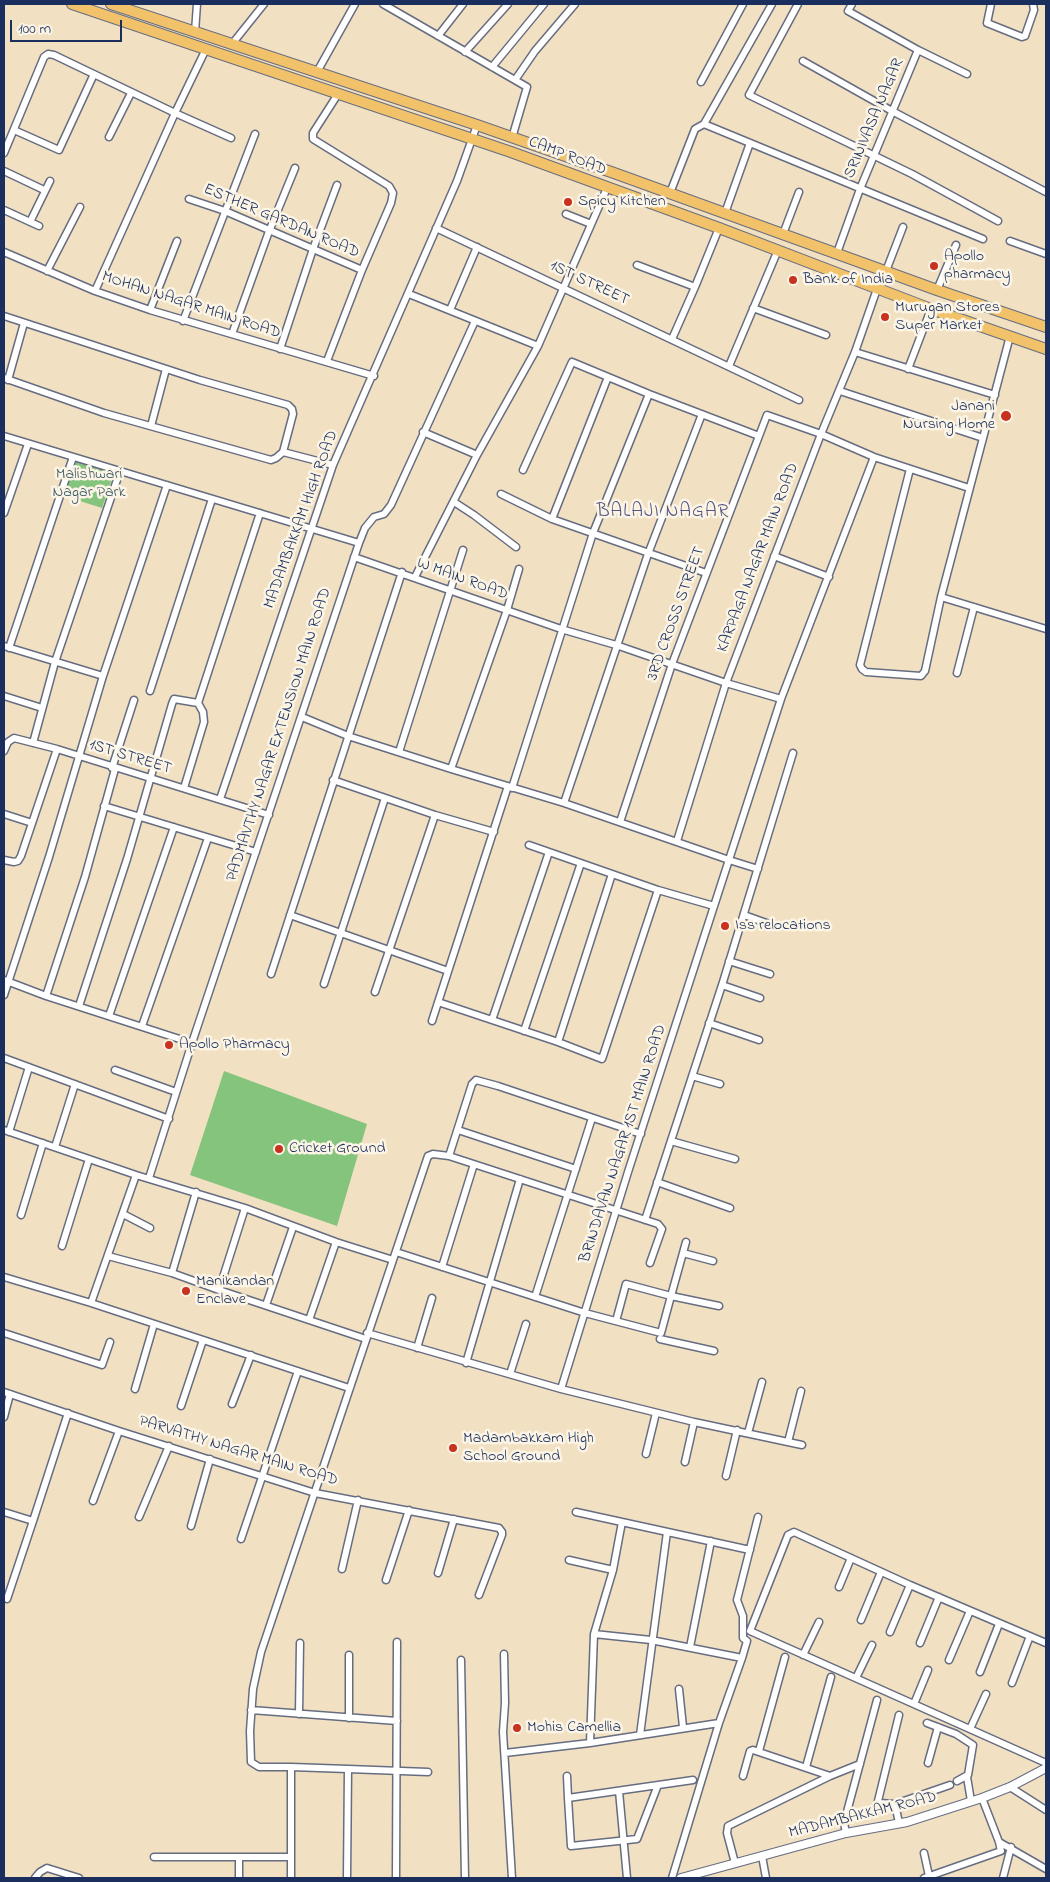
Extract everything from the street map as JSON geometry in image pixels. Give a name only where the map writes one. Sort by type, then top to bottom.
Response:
[{"type":"main road","name":"CAMP ROAD","points":[[72,4],[472,138],[719,228],[931,309],[1046,349]]},
{"type":"main road","name":"CAMP ROAD","points":[[111,4],[477,125],[936,290],[1046,327]]},
{"type":"street","points":[[195,32],[197,4]]},
{"type":"street","points":[[232,44],[264,4]]},
{"type":"street","points":[[317,72],[355,4]]},
{"type":"street","points":[[383,4],[527,87],[512,138]]},
{"type":"street","points":[[438,36],[463,4]]},
{"type":"street","points":[[466,52],[508,4]]},
{"type":"street","points":[[492,67],[544,4]]},
{"type":"street","points":[[515,80],[535,51],[575,4]]},
{"type":"street","points":[[701,82],[743,4]]},
{"type":"street","points":[[670,193],[695,129],[704,124],[772,4]]},
{"type":"street","points":[[798,4],[749,95],[874,155],[998,221]]},
{"type":"street","name":"SRINIVASA NAGAR","points":[[837,254],[860,189],[918,50],[848,11],[852,4]]},
{"type":"street","points":[[992,4],[987,23],[1022,37],[1025,36],[1034,10],[1033,4]]},
{"type":"street","points":[[96,291],[175,113],[206,49]]},
{"type":"street","points":[[918,50],[967,74]]},
{"type":"street","points":[[4,153],[44,57],[48,54],[54,55],[231,138]]},
{"type":"street","points":[[803,61],[892,111],[1046,192]]},
{"type":"street","points":[[14,130],[62,152],[94,74]]},
{"type":"street","points":[[109,137],[131,92]]},
{"type":"street","points":[[327,362],[362,270],[391,203],[393,193],[389,186],[313,138],[313,133],[338,94]]},
{"type":"street","points":[[704,124],[983,239]]},
{"type":"street","name":"MADAMBAKKAM HIGH ROAD","points":[[220,799],[333,465],[374,376],[457,181],[477,125]]},
{"type":"street","points":[[183,321],[255,134]]},
{"type":"street","points":[[725,213],[750,143]]},
{"type":"street","points":[[232,334],[295,168]]},
{"type":"street","points":[[4,171],[44,190]]},
{"type":"street","points":[[30,222],[50,181]]},
{"type":"street","points":[[280,349],[313,249],[338,185]]},
{"type":"street","points":[[415,578],[477,455],[538,346],[565,288],[607,188]]},
{"type":"street","points":[[783,234],[799,192]]},
{"type":"street","name":"ESTHER GARDAN ROAD","points":[[189,199],[225,211],[362,270]]},
{"type":"street","points":[[47,271],[80,207]]},
{"type":"street","points":[[4,210],[38,226]]},
{"type":"street","points":[[566,214],[591,224]]},
{"type":"street","points":[[886,271],[903,227]]},
{"type":"street","name":"1ST STREET","points":[[436,228],[798,400]]},
{"type":"street","points":[[672,339],[719,228]]},
{"type":"street","points":[[150,310],[177,241]]},
{"type":"street","points":[[1010,241],[1046,254]]},
{"type":"street","points":[[936,290],[956,245]]},
{"type":"street","points":[[450,310],[477,247]]},
{"type":"street","points":[[729,366],[778,250]]},
{"type":"street","name":"MOHAN NAGAR MAIN ROAD","points":[[4,252],[96,291],[150,310],[374,376]]},
{"type":"street","points":[[637,265],[695,287]]},
{"type":"street","name":"KARPAGA NAGAR MAIN ROAD","points":[[676,841],[726,683],[821,434],[855,352],[877,289]]},
{"type":"street","points":[[409,294],[538,346]]},
{"type":"street","points":[[753,308],[826,335]]},
{"type":"street","points":[[908,369],[931,309]]},
{"type":"street","points":[[4,316],[166,369],[288,405],[292,408],[293,414],[283,452],[270,460],[104,413],[6,379],[24,323]]},
{"type":"street","name":"PADMAVTHY NAGAR EXTENSION MAIN ROAD","points":[[149,1178],[192,1043],[359,543],[365,528],[374,517],[384,514],[391,505],[423,432],[476,321]]},
{"type":"street","points":[[910,469],[860,660],[862,670],[866,672],[912,676],[924,674],[941,597],[1010,336]]},
{"type":"street","points":[[855,352],[994,394]]},
{"type":"street","points":[[523,470],[572,362],[759,436]]},
{"type":"street","points":[[151,426],[166,369]]},
{"type":"street","points":[[552,519],[608,377]]},
{"type":"street","points":[[840,391],[982,438]]},
{"type":"street","points":[[432,1021],[593,532],[649,394]]},
{"type":"street","points":[[564,803],[648,554],[702,414]]},
{"type":"street","name":"3RD CROSS STREET","points":[[620,822],[672,664],[767,415],[821,434]]},
{"type":"street","points":[[423,432],[477,455]]},
{"type":"street","points":[[821,434],[874,457],[969,488]]},
{"type":"street","points":[[4,436],[359,543]]},
{"type":"street","points":[[4,513],[28,444]]},
{"type":"street","points":[[283,452],[333,465]]},
{"type":"street","points":[[73,457],[6,647],[103,676]]},
{"type":"street","name":"BRINDAVAN NAGAR 1ST MAIN ROAD","points":[[561,1390],[616,1211],[781,699],[874,457]]},
{"type":"street","points":[[33,743],[55,662],[120,472]]},
{"type":"street","points":[[4,995],[6,981],[79,757],[103,676],[167,485]]},
{"type":"street","points":[[501,494],[552,519],[706,573]]},
{"type":"street","points":[[150,691],[212,499]]},
{"type":"street","points":[[454,502],[516,547]]},
{"type":"street","points":[[198,703],[260,513]]},
{"type":"street","points":[[398,752],[463,550]]},
{"type":"street","points":[[774,556],[829,577]]},
{"type":"street","name":"W MAIN ROAD","points":[[354,557],[402,572],[561,629],[781,699]]},
{"type":"street","points":[[451,769],[507,610],[519,569]]},
{"type":"street","points":[[271,974],[402,572]]},
{"type":"street","points":[[941,597],[1046,628]]},
{"type":"street","points":[[957,673],[974,607]]},
{"type":"street","points":[[4,696],[42,708]]},
{"type":"street","points":[[78,1006],[127,859],[149,778],[174,699],[198,703],[204,712],[204,722],[184,788]]},
{"type":"street","points":[[46,996],[85,877],[134,700]]},
{"type":"street","points":[[302,717],[348,736],[564,803],[758,869]]},
{"type":"street","name":"1ST STREET","points":[[4,751],[8,742],[14,738],[220,799]]},
{"type":"street","points":[[4,860],[14,862],[20,859],[57,750]]},
{"type":"street","points":[[645,1220],[722,985],[793,753]]},
{"type":"street","points":[[333,780],[435,815],[494,832]]},
{"type":"street","points":[[324,984],[385,798]]},
{"type":"street","points":[[220,799],[269,814]]},
{"type":"street","points":[[104,806],[256,852]]},
{"type":"street","points":[[4,814],[32,823]]},
{"type":"street","points":[[375,992],[435,815]]},
{"type":"street","points":[[110,1016],[174,827]]},
{"type":"street","points":[[142,1026],[208,838]]},
{"type":"street","points":[[529,845],[658,890],[714,906]]},
{"type":"street","points":[[492,1020],[548,852]]},
{"type":"street","points":[[524,1031],[581,863]]},
{"type":"street","points":[[558,1042],[612,874]]},
{"type":"street","points":[[438,1002],[558,1042],[602,1059],[658,890]]},
{"type":"street","points":[[290,915],[448,971]]},
{"type":"street","points":[[744,915],[772,925]]},
{"type":"street","points":[[729,961],[770,974]]},
{"type":"street","points":[[6,981],[46,996],[192,1043]]},
{"type":"street","points":[[722,985],[760,998]]},
{"type":"street","points":[[709,1023],[759,1040]]},
{"type":"street","points":[[4,1058],[169,1119]]},
{"type":"street","points":[[29,1067],[6,1131],[136,1175],[245,1208],[293,1227],[393,1260]]},
{"type":"street","points":[[115,1070],[176,1092]]},
{"type":"street","points":[[692,1076],[720,1084]]},
{"type":"street","points":[[449,1156],[472,1084],[476,1080],[641,1134]]},
{"type":"street","points":[[55,1147],[75,1084]]},
{"type":"street","points":[[535,1297],[592,1118]]},
{"type":"street","points":[[458,1130],[576,1169]]},
{"type":"street","points":[[671,1141],[734,1159]]},
{"type":"street","points":[[21,1214],[43,1143]]},
{"type":"street","points":[[428,1772],[291,1767],[259,1768],[253,1764],[250,1730],[251,1710],[261,1652],[428,1156],[433,1154],[449,1156],[658,1224],[662,1229],[650,1262]]},
{"type":"street","points":[[62,1246],[89,1159]]},
{"type":"street","points":[[442,1267],[474,1164]]},
{"type":"street","points":[[91,1303],[136,1175]]},
{"type":"street","points":[[466,1363],[488,1282],[520,1179]]},
{"type":"street","points":[[657,1182],[730,1208]]},
{"type":"street","points":[[172,1273],[196,1192]]},
{"type":"street","points":[[219,1290],[245,1208]]},
{"type":"street","points":[[123,1214],[150,1228]]},
{"type":"street","points":[[266,1305],[293,1227]]},
{"type":"street","points":[[310,1320],[336,1242]]},
{"type":"street","points":[[660,1339],[686,1242]]},
{"type":"street","points":[[396,1252],[585,1313],[616,1321],[660,1339],[714,1351]]},
{"type":"street","points":[[683,1253],[713,1261]]},
{"type":"street","points":[[108,1256],[172,1273],[310,1320],[417,1348],[561,1390],[694,1422],[802,1445]]},
{"type":"street","points":[[4,1277],[91,1303],[349,1388]]},
{"type":"street","points":[[616,1321],[626,1284],[719,1306]]},
{"type":"street","points":[[417,1348],[432,1298]]},
{"type":"street","points":[[134,1388],[154,1324]]},
{"type":"street","points":[[510,1374],[526,1324]]},
{"type":"street","points":[[4,1333],[102,1366],[110,1342]]},
{"type":"street","points":[[181,1406],[203,1340]]},
{"type":"street","points":[[232,1404],[251,1355]]},
{"type":"street","points":[[241,1539],[298,1371]]},
{"type":"street","points":[[748,1433],[762,1382]]},
{"type":"street","points":[[788,1442],[801,1391]]},
{"type":"street","points":[[4,1416],[7,1393]]},
{"type":"street","name":"PARVATHY NAGAR MAIN ROAD","points":[[7,1393],[119,1431],[315,1493],[499,1528],[502,1536],[479,1596]]},
{"type":"street","points":[[6,1599],[68,1413]]},
{"type":"street","points":[[646,1454],[656,1413]]},
{"type":"street","points":[[685,1462],[694,1422]]},
{"type":"street","points":[[726,1476],[737,1430]]},
{"type":"street","points":[[93,1501],[119,1431]]},
{"type":"street","points":[[139,1517],[169,1446]]},
{"type":"street","points":[[191,1526],[210,1459]]},
{"type":"street","points":[[342,1569],[358,1500]]},
{"type":"street","points":[[386,1580],[409,1510]]},
{"type":"street","points":[[4,1512],[33,1521]]},
{"type":"street","points":[[576,1512],[750,1550]]},
{"type":"street","points":[[672,1878],[718,1723],[747,1641],[743,1638],[743,1616],[737,1600],[758,1517]]},
{"type":"street","points":[[438,1573],[454,1519]]},
{"type":"street","points":[[590,1743],[594,1634],[613,1570],[622,1522]]},
{"type":"street","points":[[640,1735],[651,1640],[667,1532]]},
{"type":"street","points":[[1046,1643],[910,1585],[794,1532],[788,1535],[750,1632],[1046,1762]]},
{"type":"street","points":[[690,1647],[711,1541]]},
{"type":"street","points":[[839,1586],[851,1558]]},
{"type":"street","points":[[569,1560],[613,1570]]},
{"type":"street","points":[[861,1620],[881,1572]]},
{"type":"street","points":[[890,1632],[910,1585]]},
{"type":"street","points":[[920,1643],[939,1597]]},
{"type":"street","points":[[949,1660],[970,1611]]},
{"type":"street","points":[[803,1655],[819,1622]]},
{"type":"street","points":[[980,1672],[999,1624]]},
{"type":"street","points":[[594,1634],[651,1640],[742,1658]]},
{"type":"street","points":[[1012,1683],[1030,1636]]},
{"type":"street","points":[[396,1878],[397,1642]]},
{"type":"street","points":[[299,1714],[300,1643]]},
{"type":"street","points":[[856,1678],[872,1645]]},
{"type":"street","points":[[504,1654],[505,1702],[503,1732],[512,1878]]},
{"type":"street","points":[[349,1655],[349,1718]]},
{"type":"street","points":[[759,1751],[785,1657]]},
{"type":"street","points":[[461,1660],[465,1878]]},
{"type":"street","points":[[914,1704],[928,1670]]},
{"type":"street","points":[[806,1767],[831,1677]]},
{"type":"street","points":[[679,1689],[683,1727]]},
{"type":"street","points":[[970,1729],[986,1694]]},
{"type":"street","points":[[846,1833],[844,1823],[877,1700]]},
{"type":"street","points":[[251,1710],[397,1721]]},
{"type":"street","points":[[899,1715],[879,1803],[895,1804],[950,1785]]},
{"type":"street","points":[[505,1753],[590,1743],[718,1723]]},
{"type":"street","points":[[927,1724],[956,1734],[973,1745],[970,1772],[967,1777],[957,1781]]},
{"type":"street","points":[[928,1763],[938,1727]]},
{"type":"street","points":[[743,1776],[750,1751],[753,1750],[830,1776]]},
{"type":"street","points":[[735,1863],[727,1833],[728,1826],[830,1776],[860,1764]]},
{"type":"street","points":[[291,1767],[291,1878]]},
{"type":"street","name":"MADAMBAKKAM ROAD","points":[[681,1878],[846,1833],[899,1823],[982,1798],[1010,1787],[1046,1768]]},
{"type":"street","points":[[347,1878],[348,1769]]},
{"type":"street","points":[[567,1776],[571,1846],[638,1839],[658,1785]]},
{"type":"street","points":[[967,1777],[971,1801]]},
{"type":"street","points":[[568,1798],[693,1780]]},
{"type":"street","points":[[1010,1787],[1046,1810]]},
{"type":"street","points":[[620,1790],[627,1878]]},
{"type":"street","points":[[982,1798],[1001,1851],[1007,1858]]},
{"type":"street","points":[[895,1804],[899,1823]]},
{"type":"street","points":[[999,1842],[1046,1869]]},
{"type":"street","points":[[1003,1878],[1010,1847]]},
{"type":"street","points":[[924,1853],[926,1877],[1001,1851]]},
{"type":"street","points":[[762,1856],[766,1878]]},
{"type":"street","points":[[154,1857],[291,1857]]},
{"type":"street","points":[[239,1857],[239,1878]]},
{"type":"street","points":[[35,1878],[47,1868],[79,1878]]},
{"type":"street","points":[[948,1878],[950,1870]]},
{"type":"green space","name":"Malishwari Nagar Park","points":[[76,458],[114,473],[102,508],[64,496]]},
{"type":"green space","name":"Cricket Ground","points":[[224,1071],[367,1124],[337,1226],[190,1175]]},
{"type":"place","name":"Spicy Kitchen","points":[[568,202]]},
{"type":"place","name":"Apollo pharmacy","points":[[934,266]]},
{"type":"place","name":"Bank of India","points":[[793,280]]},
{"type":"place","name":"Murugan Stores Super Market","points":[[885,317]]},
{"type":"place","name":"Janani Nursing Home","points":[[1006,416]]},
{"type":"place","name":"Iss relocations","points":[[725,926]]},
{"type":"place","name":"Apollo Pharmacy","points":[[169,1045]]},
{"type":"place","name":"Cricket Ground","points":[[279,1149]]},
{"type":"place","name":"Manikandan Enclave","points":[[186,1291]]},
{"type":"place","name":"Madambakkam High School Ground","points":[[453,1448]]},
{"type":"place","name":"Mohis Camellia","points":[[517,1728]]},
{"type":"district","name":"BALAJI NAGAR","points":[[663,513]]}]
